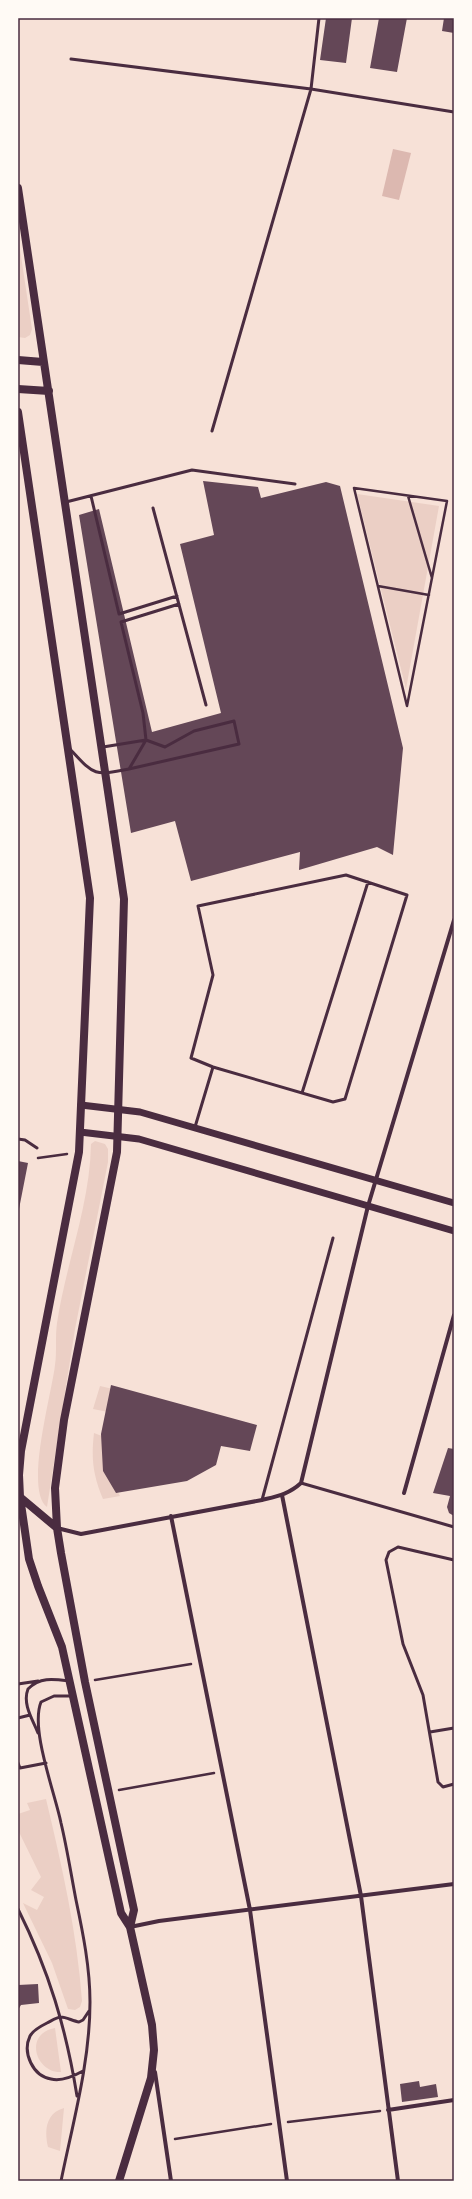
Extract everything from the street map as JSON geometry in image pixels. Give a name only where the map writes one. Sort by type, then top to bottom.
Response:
[{"type":"main road","points":[[18,188],[124,898],[118,1136],[116,1157],[64,1420],[55,1488],[57,1528],[85,1682],[134,1910],[130,1927]]},
{"type":"main road","points":[[18,360],[43,362]]},
{"type":"main road","points":[[18,389],[49,391]]},
{"type":"main road","points":[[18,413],[90,898],[79,1152],[21,1451],[19,1475],[20,1497],[30,1559],[38,1586],[62,1647],[121,1913],[130,1927],[152,2024],[153,2062],[146,2093],[119,2181]]},
{"type":"main road","points":[[20,1497],[57,1528]]},
{"type":"street","points":[[57,1528],[81,1534],[282,1496],[292,1491],[301,1483],[368,1206],[454,920]]},
{"type":"street","points":[[80,1105],[140,1112],[454,1203]]},
{"type":"street","points":[[80,1132],[139,1139],[454,1231]]},
{"type":"street","points":[[404,1493],[454,1315]]},
{"type":"street","points":[[282,1496],[361,1896],[398,2181]]},
{"type":"street","points":[[171,1516],[250,1910],[287,2181]]},
{"type":"street","points":[[130,1927],[159,1921],[454,1884]]},
{"type":"street","points":[[153,2062],[171,2181]]},
{"type":"street","points":[[388,2110],[454,2100]]},
{"type":"lane","points":[[212,431],[311,89],[319,18]]},
{"type":"lane","points":[[71,59],[311,89],[454,112]]},
{"type":"lane","points":[[65,502],[192,470],[295,484]]},
{"type":"lane","points":[[91,496],[119,614],[177,596]]},
{"type":"lane","points":[[153,508],[206,705]]},
{"type":"lane","points":[[129,769],[146,740],[143,713],[121,622],[179,604]]},
{"type":"lane","points":[[68,747],[90,770],[105,774],[239,744],[234,722],[194,731],[165,746],[146,740],[101,747]]},
{"type":"lane","points":[[346,874],[407,894],[345,1099],[333,1102],[213,1067],[192,1058],[212,975],[198,906],[346,874]]},
{"type":"lane","points":[[302,1093],[368,882]]},
{"type":"lane","points":[[194,1127],[213,1067]]},
{"type":"lane","points":[[18,1139],[25,1140],[37,1148]]},
{"type":"lane","points":[[262,1500],[333,1238]]},
{"type":"lane","points":[[301,1483],[454,1528]]},
{"type":"lane","points":[[454,1560],[398,1547],[389,1552],[386,1560],[403,1644],[421,1685],[438,1782],[443,1787],[454,1784]]},
{"type":"lane","points":[[18,1684],[51,1679],[69,1681]]},
{"type":"lane","points":[[41,1680],[32,1686],[26,1694],[30,1715],[39,1734],[61,1823],[85,1945],[90,2010],[83,2071],[61,2181]]},
{"type":"lane","points":[[39,1734],[39,1712],[41,1702],[54,1696],[72,1696]]},
{"type":"lane","points":[[18,1718],[30,1715]]},
{"type":"lane","points":[[430,1732],[454,1728]]},
{"type":"lane","points":[[18,1763],[20,1768],[46,1763]]},
{"type":"lane","points":[[18,1909],[45,1967],[61,2017],[78,2098]]},
{"type":"lane","points":[[83,2071],[74,2076],[52,2080],[44,2077],[34,2069],[29,2060],[28,2044],[31,2034],[39,2027],[61,2017],[79,2022],[84,2020],[90,2010]]},
{"type":"path","points":[[354,488],[408,496],[447,501],[407,706],[354,488]]},
{"type":"path","points":[[408,496],[432,578]]},
{"type":"path","points":[[378,586],[429,595]]},
{"type":"path","points":[[58,1155],[67,1154]]},
{"type":"path","points":[[85,1682],[201,1663]]},
{"type":"path","points":[[108,1792],[222,1771]]},
{"type":"shaded area","points":[[393,149],[411,153],[399,200],[382,196]]},
{"type":"shaded area","points":[[18,236],[32,329],[30,335],[25,338],[18,337]]},
{"type":"shaded area","points":[[357,494],[439,506],[406,689]]},
{"type":"shaded area","points":[[95,1141],[105,1144],[108,1149],[108,1162],[75,1329],[47,1507],[41,1497],[38,1482],[41,1440],[55,1365],[56,1328],[87,1189],[91,1144]]},
{"type":"shaded area","points":[[100,1386],[113,1389],[108,1412],[93,1409]]},
{"type":"shaded area","points":[[94,1433],[107,1438],[112,1481],[120,1496],[103,1499],[94,1467]]},
{"type":"shaded area","points":[[46,1799],[63,1874],[77,1950],[82,2001],[80,2007],[75,2010],[68,2009],[52,1963],[23,1903],[37,1910],[44,1897],[31,1890],[41,1877],[18,1830],[18,1814],[30,1810],[27,1803]]},
{"type":"shaded area","points":[[55,2028],[61,2072],[52,2071],[45,2066],[37,2053],[36,2045],[39,2038],[45,2032]]},
{"type":"shaded area","points":[[64,2108],[60,2151],[48,2147],[46,2134],[50,2118],[58,2110]]},
{"type":"building","points":[[326,18],[352,18],[346,63],[320,60]]},
{"type":"building","points":[[379,18],[407,18],[397,72],[370,68]]},
{"type":"building","points":[[444,18],[454,18],[454,33],[442,31]]},
{"type":"building","points":[[203,481],[258,487],[261,498],[326,482],[340,486],[403,748],[393,855],[377,847],[299,870],[300,852],[191,881],[175,821],[131,833],[79,515],[99,509],[152,732],[221,713],[180,544],[214,535]]},
{"type":"building","points":[[18,1161],[28,1163],[19,1209],[18,1209]]},
{"type":"building","points":[[111,1385],[257,1425],[250,1451],[221,1446],[216,1465],[187,1481],[116,1493],[103,1471],[101,1434]]},
{"type":"building","points":[[448,1448],[454,1449],[454,1516],[449,1513],[447,1507],[450,1496],[433,1493]]},
{"type":"building","points":[[38,1984],[39,2003],[21,2005],[18,2010],[18,1985]]},
{"type":"building","points":[[419,2081],[420,2087],[436,2084],[438,2097],[402,2102],[400,2084]]}]
